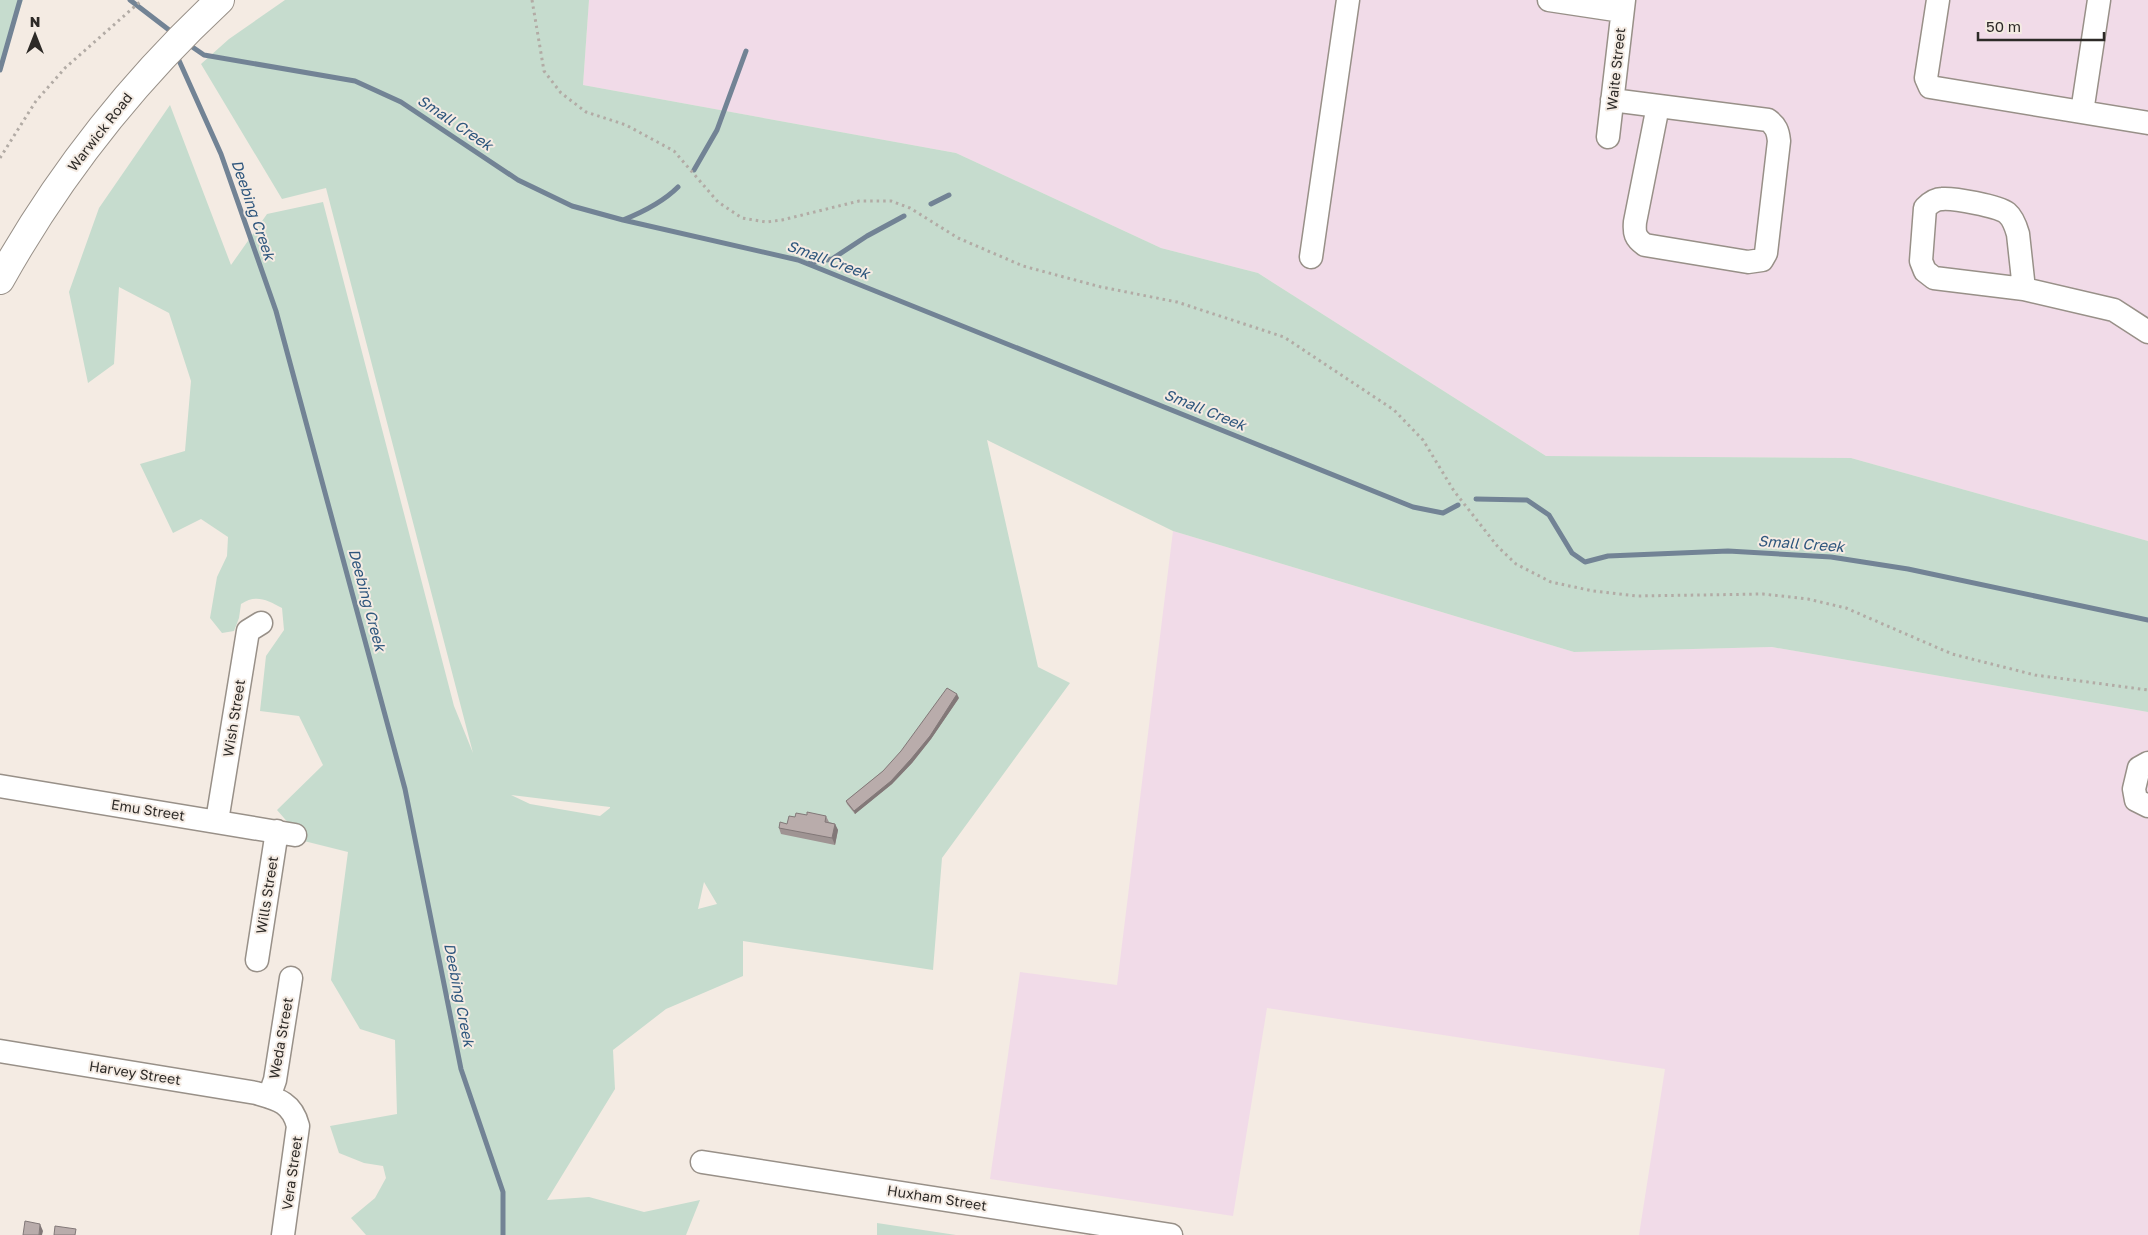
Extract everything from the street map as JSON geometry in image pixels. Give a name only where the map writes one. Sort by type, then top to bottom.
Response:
[{"type":"main road","name":"Warwick Road","points":[[0,280],[28,230],[71,168],[115,111],[215,5]]},
{"type":"street","points":[[1311,257],[1348,0]]},
{"type":"street","points":[[1549,0],[1623,6]]},
{"type":"street","points":[[1938,0],[1926,78],[1930,87],[2148,123]]},
{"type":"street","points":[[2082,112],[2099,0]]},
{"type":"street","name":"Waite Street","points":[[1608,137],[1623,6]]},
{"type":"street","points":[[1612,100],[1768,120],[1774,125],[1778,132],[1779,141],[1766,253],[1762,260],[1748,262],[1645,245],[1637,240],[1634,231],[1635,222],[1658,106]]},
{"type":"street","points":[[2024,289],[2018,234],[2008,214],[1993,207],[1941,199],[1931,202],[1925,208],[1921,261],[1925,271],[1934,278],[2024,289],[2114,310],[2148,332]]},
{"type":"street","name":"Wish Street","points":[[218,821],[248,631],[261,623]]},
{"type":"street","points":[[2148,764],[2140,768],[2134,789],[2136,800],[2148,806]]},
{"type":"street","name":"Emu Street","points":[[0,786],[286,833]]},
{"type":"street","name":"Wills Street","points":[[257,960],[286,833]]},
{"type":"street","name":"Weda Street","points":[[269,1096],[275,1080],[291,978]]},
{"type":"street","name":"Harvey Street","points":[[0,1051],[269,1096]]},
{"type":"street","name":"Vera Street","points":[[269,1096],[276,1099],[295,1114],[298,1126],[283,1235]]},
{"type":"street","name":"Huxham Street","points":[[702,1162],[1171,1235]]},
{"type":"path","points":[[0,158],[36,101],[65,68],[142,0]]},
{"type":"path","points":[[532,0],[544,70],[560,93],[586,112],[626,125],[674,151],[718,202],[742,218],[766,222],[860,201],[891,201],[910,208],[958,238],[1023,266],[1102,287],[1177,302],[1284,337],[1394,410],[1423,440],[1454,491],[1498,547],[1516,564],[1551,582],[1593,591],[1636,596],[1763,594],[1808,599],[1846,608],[1952,654],[2035,675],[2148,690]]},
{"type":"shaded area","points":[[589,0],[2148,0],[2148,541],[1851,458],[1546,456],[1258,273],[1161,248],[956,153],[583,85]]},
{"type":"shaded area","points":[[1173,531],[1574,652],[1772,647],[2148,712],[2148,1235],[1639,1235],[1665,1069],[1267,1008],[1233,1216],[990,1179],[1020,972],[1117,985]]},
{"type":"green space","points":[[0,0],[23,0],[0,65]]},
{"type":"green space","points":[[285,0],[589,0],[583,85],[956,153],[1161,248],[1258,273],[1546,456],[1851,458],[2148,541],[2148,712],[1772,647],[1574,652],[1173,531],[987,440],[1038,667],[1070,683],[942,858],[933,970],[743,941],[743,976],[666,1009],[613,1050],[615,1089],[547,1200],[589,1197],[644,1212],[700,1200],[686,1235],[366,1235],[351,1218],[375,1198],[386,1178],[383,1166],[364,1163],[339,1153],[330,1126],[397,1114],[395,1040],[360,1029],[331,980],[348,852],[304,841],[277,810],[323,765],[299,716],[260,711],[266,656],[284,630],[282,608],[262,599],[246,601],[241,604],[239,618],[234,631],[222,633],[210,618],[217,577],[227,556],[228,537],[201,519],[173,533],[140,464],[185,451],[191,381],[169,313],[119,287],[114,364],[88,383],[69,292],[99,208],[170,105],[231,265],[267,214],[323,202],[454,706],[473,753],[326,188],[282,199],[201,64],[229,39]],"holes":[[[511,795],[610,807],[610,808],[600,816],[530,804]],[[704,882],[717,904],[698,909]]]},
{"type":"green space","points":[[877,1223],[956,1235],[877,1235]]},
{"type":"building","points":[[947,688],[957,694],[930,736],[891,781],[854,811],[846,801],[883,771],[901,751]]},
{"type":"building","points":[[807,812],[826,816],[825,822],[835,824],[832,838],[779,828],[780,822],[787,824],[789,816],[795,817],[796,813],[807,815]]},
{"type":"building","points":[[25,1221],[40,1224],[39,1235],[23,1235]]},
{"type":"building","points":[[55,1226],[76,1229],[75,1235],[54,1235]]},
{"type":"waterway","points":[[0,70],[20,0]]},
{"type":"waterway","name":"Deebing Creek","points":[[130,0],[173,33]]},
{"type":"waterway","name":"Small Creek","points":[[188,44],[204,55],[355,81],[401,102],[518,180],[572,206],[623,220],[798,260],[1413,507],[1443,513],[1458,505]]},
{"type":"waterway","points":[[694,170],[717,130],[746,51]]},
{"type":"waterway","name":"Deebing Creek","points":[[177,56],[221,154],[276,311],[405,789],[461,1069],[503,1192],[503,1235]]},
{"type":"waterway","points":[[623,220],[652,206],[678,187]]},
{"type":"waterway","points":[[931,204],[949,195]]},
{"type":"waterway","points":[[810,263],[832,259],[867,236],[904,216]]},
{"type":"waterway","name":"Small Creek","points":[[1476,499],[1527,500],[1549,515],[1572,553],[1585,562],[1608,556],[1728,551],[1831,557],[1908,569],[2148,620]]}]
